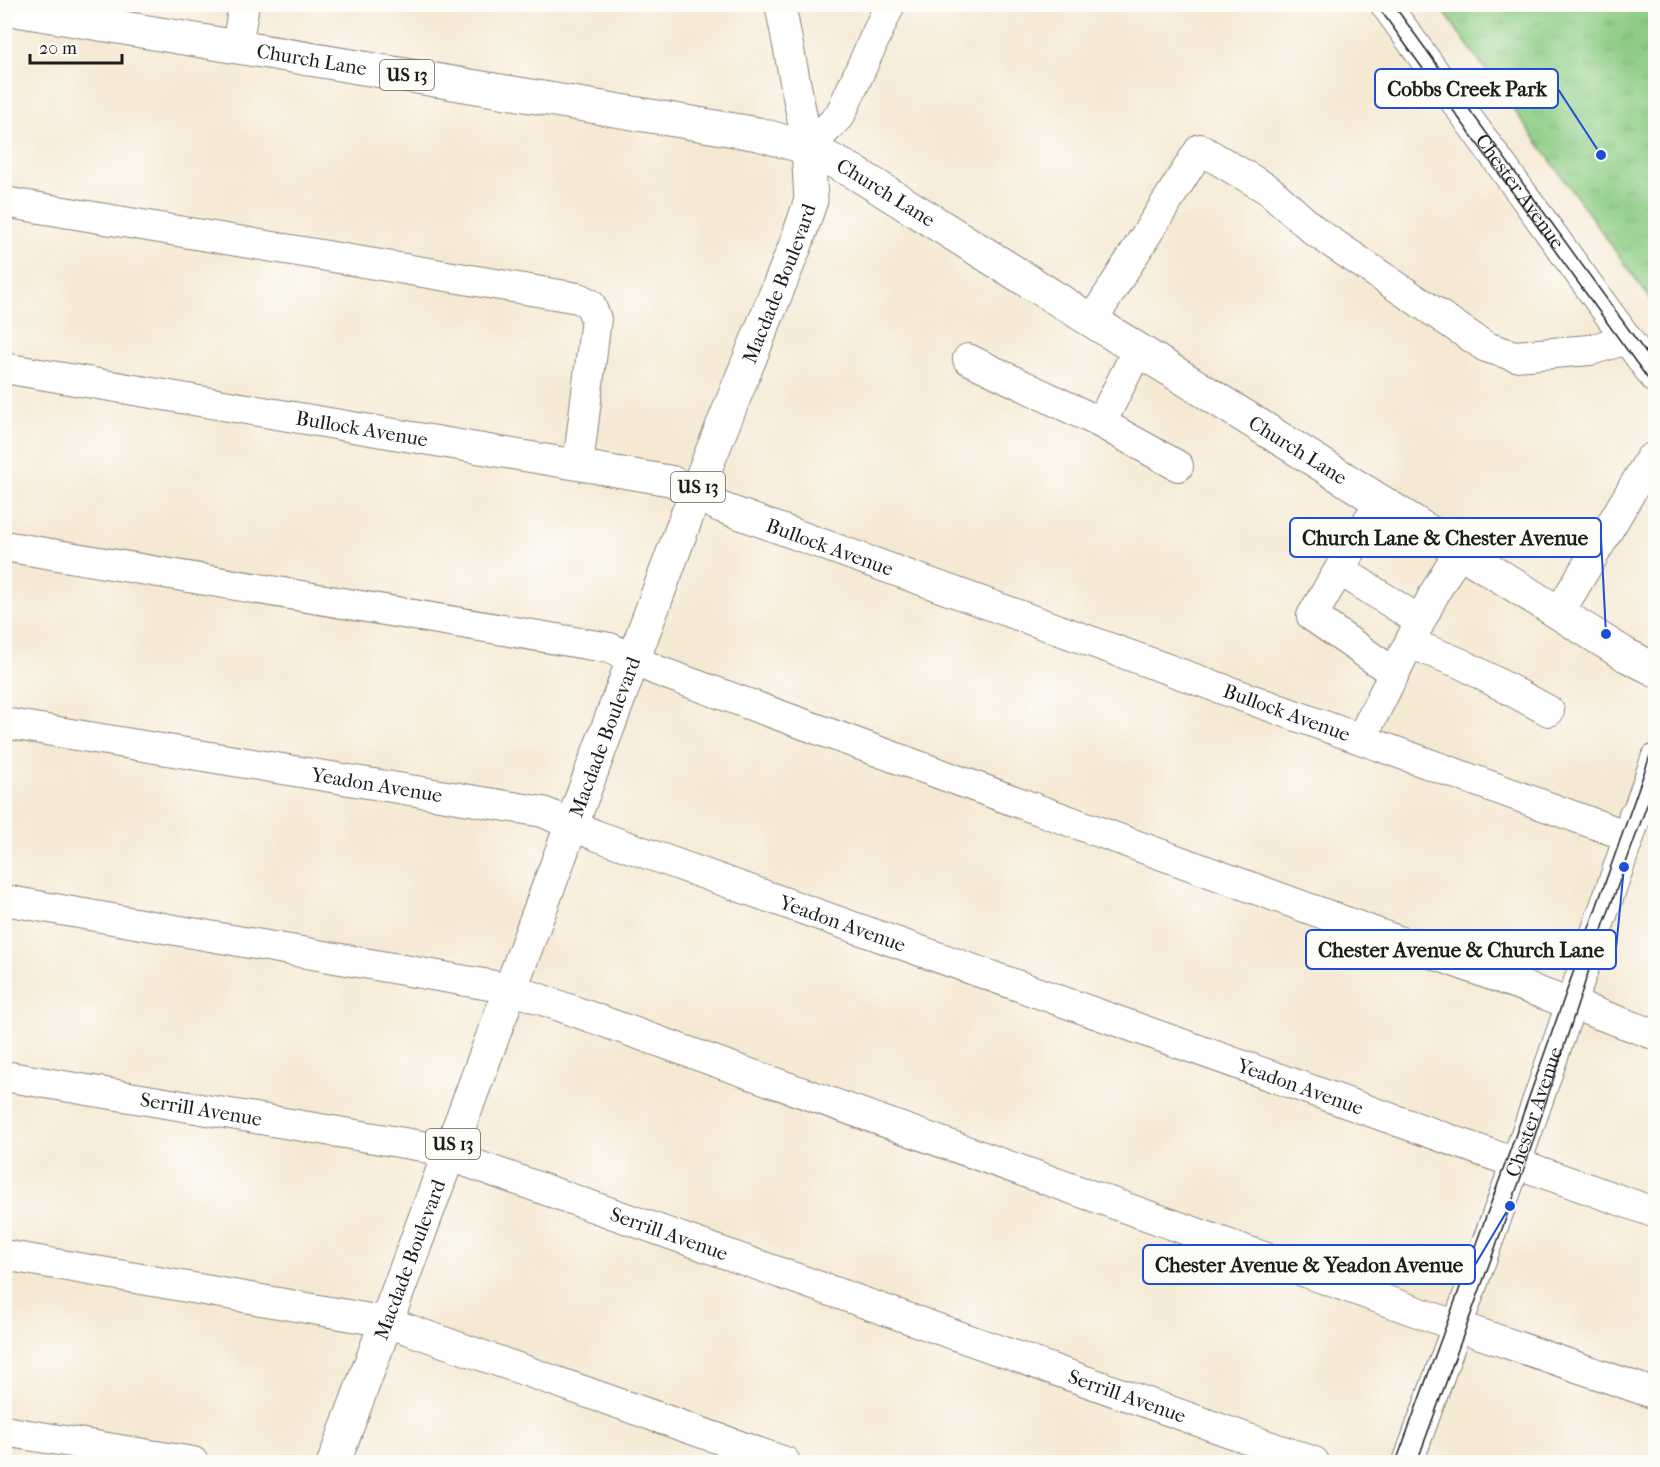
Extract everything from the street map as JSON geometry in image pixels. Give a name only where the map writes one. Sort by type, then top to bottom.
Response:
[{"type":"main road","name":"Church Lane","points":[[4,8],[758,134],[808,148],[854,172],[1626,655],[1656,670]]},
{"type":"main road","name":"Macdade Boulevard","points":[[334,1462],[696,494],[779,288],[811,200],[808,148]]},
{"type":"street","points":[[237,47],[244,4]]},
{"type":"street","name":"Macdade Boulevard","points":[[780,4],[808,148]]},
{"type":"street","points":[[808,148],[840,115],[890,4]]},
{"type":"street","name":"Chester Avenue","points":[[1385,4],[1656,379]]},
{"type":"street","points":[[1092,321],[1200,150],[1269,190],[1316,232],[1486,346],[1515,356],[1590,350],[1627,339]]},
{"type":"street","points":[[4,202],[578,298],[590,304],[596,320],[578,465]]},
{"type":"street","points":[[1101,423],[1138,349]]},
{"type":"street","points":[[968,359],[1101,423],[1178,466]]},
{"type":"street","name":"Bullock Avenue","points":[[4,368],[672,481],[727,510],[1361,739],[1640,816]]},
{"type":"street","points":[[1559,613],[1650,459],[1656,456]]},
{"type":"street","points":[[1380,501],[1312,616],[1394,673]]},
{"type":"street","points":[[4,546],[610,648],[670,675],[1656,1035]]},
{"type":"street","points":[[1361,739],[1459,551]]},
{"type":"street","points":[[1340,570],[1415,632],[1462,664],[1549,711]]},
{"type":"street","name":"Yeadon Avenue","points":[[4,723],[543,812],[572,825],[1656,1213]]},
{"type":"street","name":"Chester Avenue","points":[[1408,1462],[1516,1163],[1570,1005],[1640,816],[1656,759]]},
{"type":"street","points":[[4,900],[512,988],[1457,1326],[1656,1394]]},
{"type":"street","name":"Serrill Avenue","points":[[4,1076],[411,1144],[449,1155],[1314,1462]]},
{"type":"street","points":[[4,1255],[387,1322],[785,1462]]},
{"type":"street","points":[[4,1431],[193,1462]]},
{"type":"green space","points":[[1439,5],[1655,5],[1655,306]]},
{"type":"tram line","points":[[1376,4],[1656,390]]},
{"type":"tram line","points":[[1393,4],[1656,367]]},
{"type":"tram line","points":[[1396,1462],[1507,1159],[1656,739]]},
{"type":"tram line","points":[[1417,1462],[1525,1166],[1604,924],[1656,780]]},
{"type":"place","name":"Cobbs Creek Park","points":[[1601,155]]},
{"type":"place","name":"Church Lane & Chester Avenue","points":[[1606,634]]},
{"type":"place","name":"Chester Avenue & Church Lane","points":[[1624,867]]},
{"type":"place","name":"Chester Avenue & Yeadon Avenue","points":[[1510,1206]]}]
